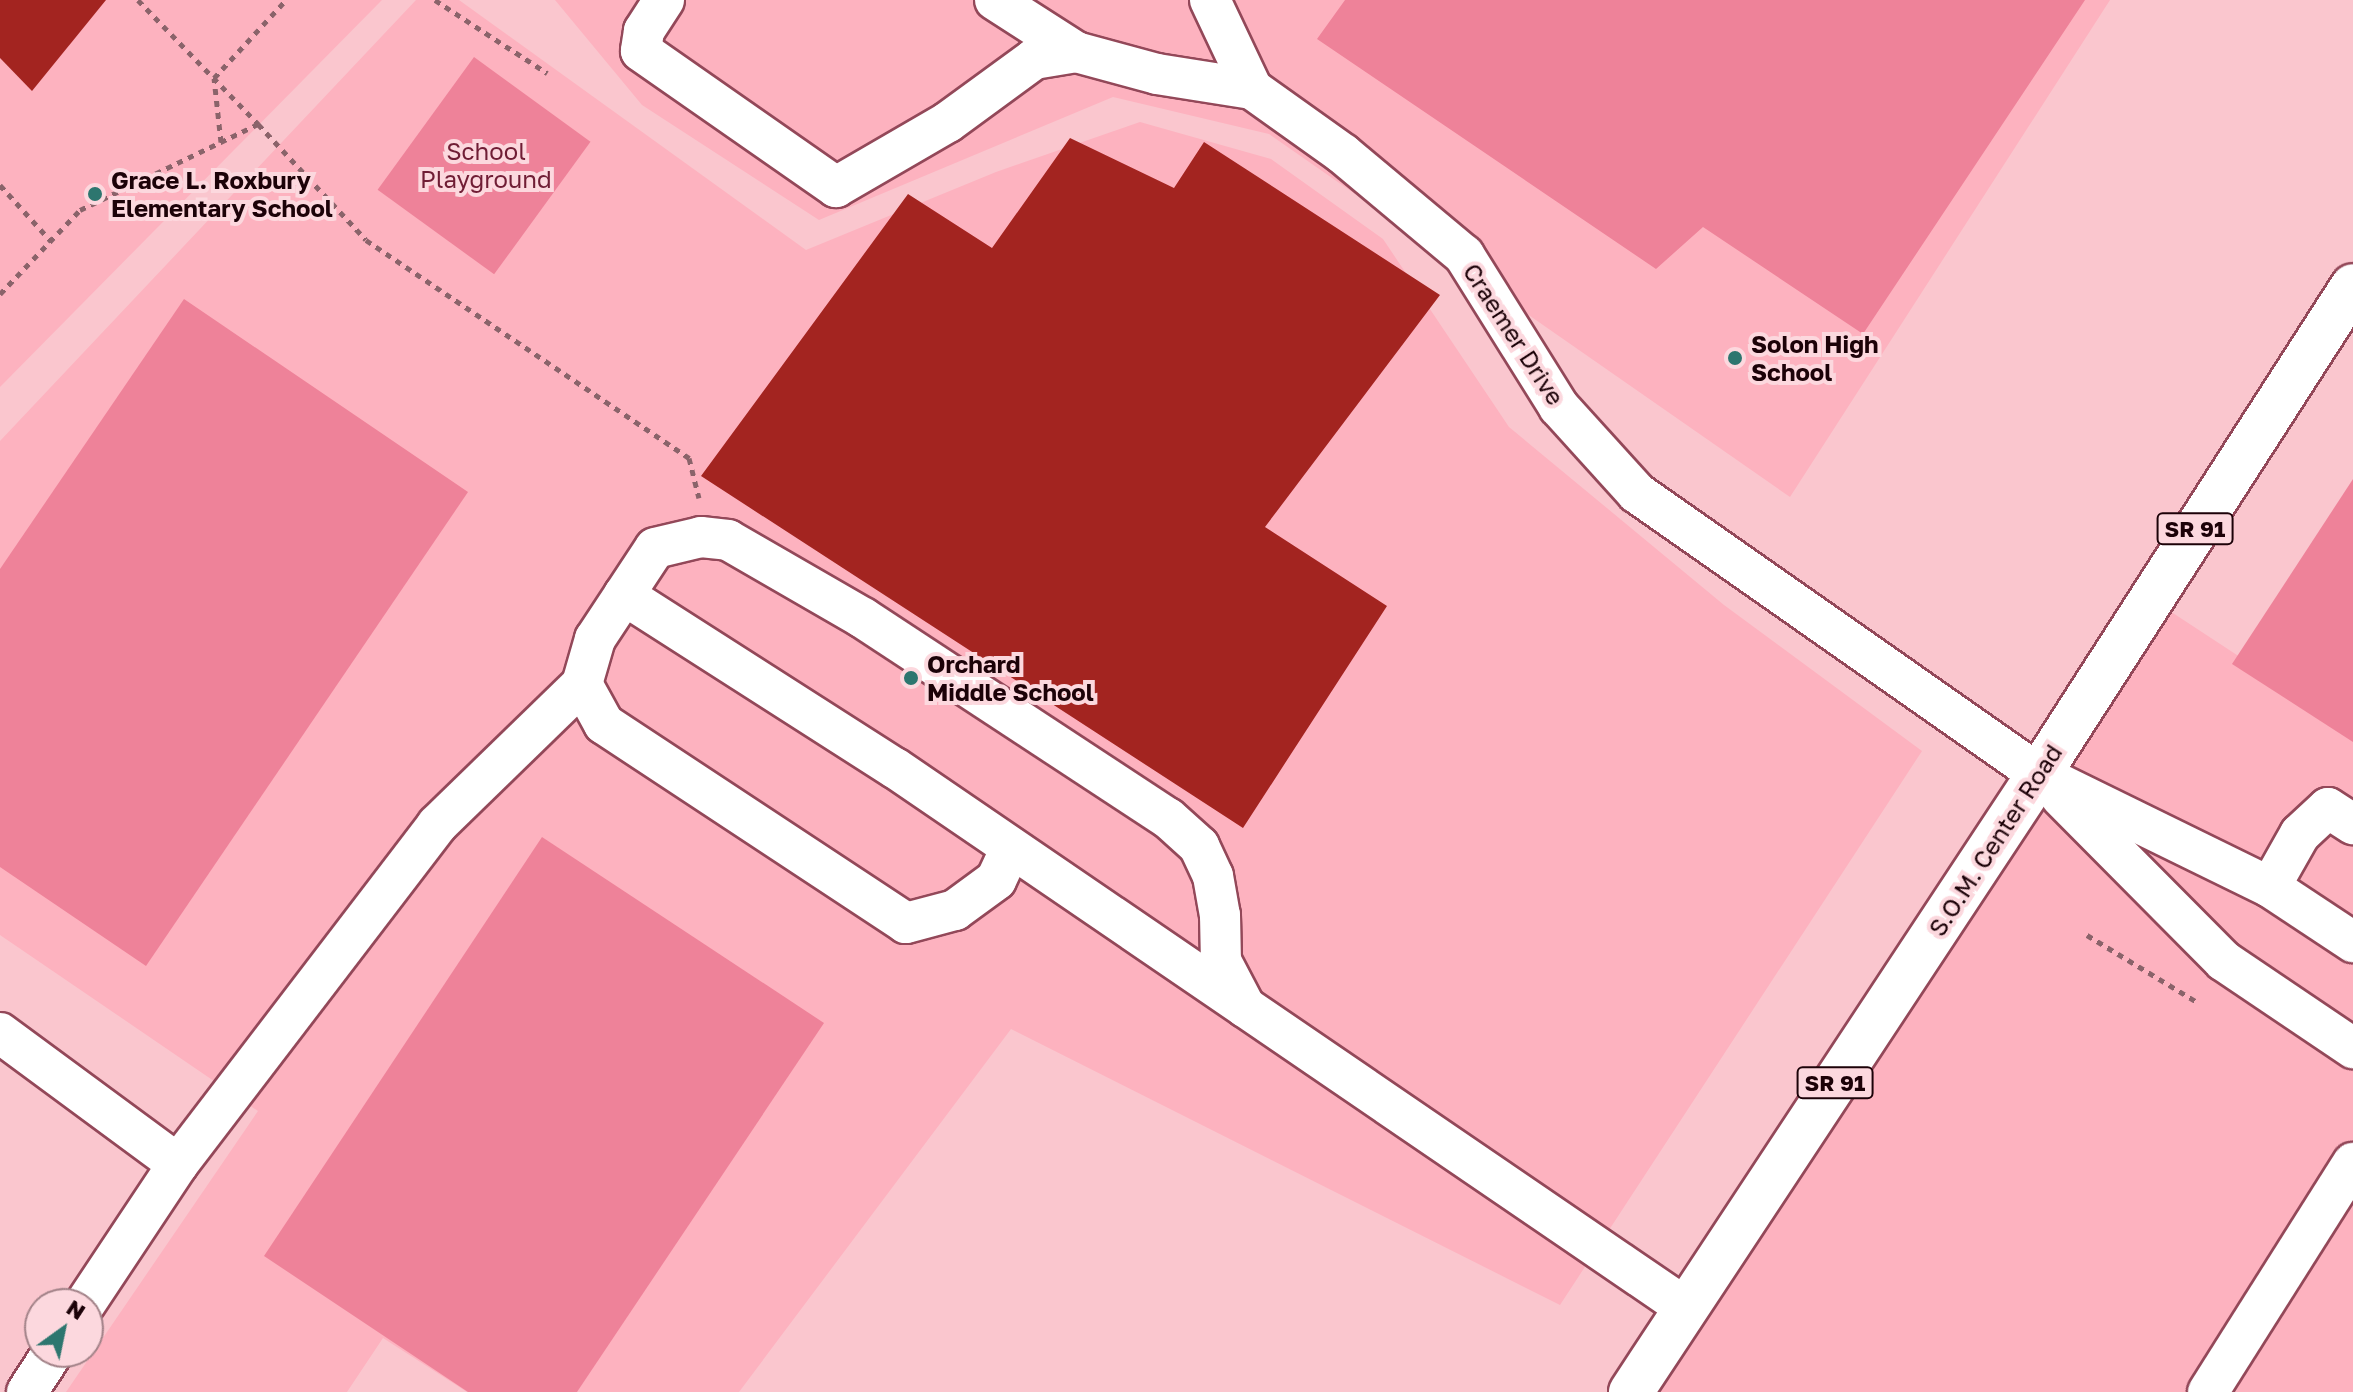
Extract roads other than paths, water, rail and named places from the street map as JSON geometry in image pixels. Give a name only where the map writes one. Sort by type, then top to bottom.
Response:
[{"type":"main road","name":"S.O.M. Center Road","points":[[1631,1392],[2039,774],[2353,286]]},
{"type":"lane","name":"Craemer Drive","points":[[664,0],[644,31],[641,51],[836,187],[948,122],[1034,59],[1076,52],[1157,74],[1252,89],[1343,154],[1464,255],[1559,407],[1637,493],[2039,774]]},
{"type":"lane","points":[[995,0],[1076,52]]},
{"type":"lane","points":[[1210,0],[1252,89]]},
{"type":"lane","points":[[96,1288],[178,1164],[437,825],[582,684],[595,639],[655,548],[701,537],[728,540],[863,618],[1168,818],[1199,846],[1213,876],[1220,915],[1221,961],[1247,1011]]},
{"type":"lane","points":[[624,595],[895,768],[1686,1308]]},
{"type":"lane","points":[[582,684],[604,724],[906,923],[955,910],[996,880],[1011,848]]},
{"type":"lane","points":[[2039,774],[2270,887],[2353,942]]},
{"type":"lane","points":[[2039,774],[2224,961],[2353,1048]]},
{"type":"lane","points":[[2270,887],[2300,834],[2328,808],[2353,824]]},
{"type":"lane","points":[[0,1033],[178,1164]]},
{"type":"lane","points":[[2208,1392],[2353,1163]]},
{"type":"lane","points":[[27,1392],[43,1368]]},
{"type":"place","name":"Grace L. Roxbury Elementary School","points":[[95,194]]},
{"type":"place","name":"Solon High School","points":[[1735,358]]},
{"type":"place","name":"Orchard Middle School","points":[[911,678]]},
{"type":"park label","name":"School Playground","points":[[486,165]]}]
